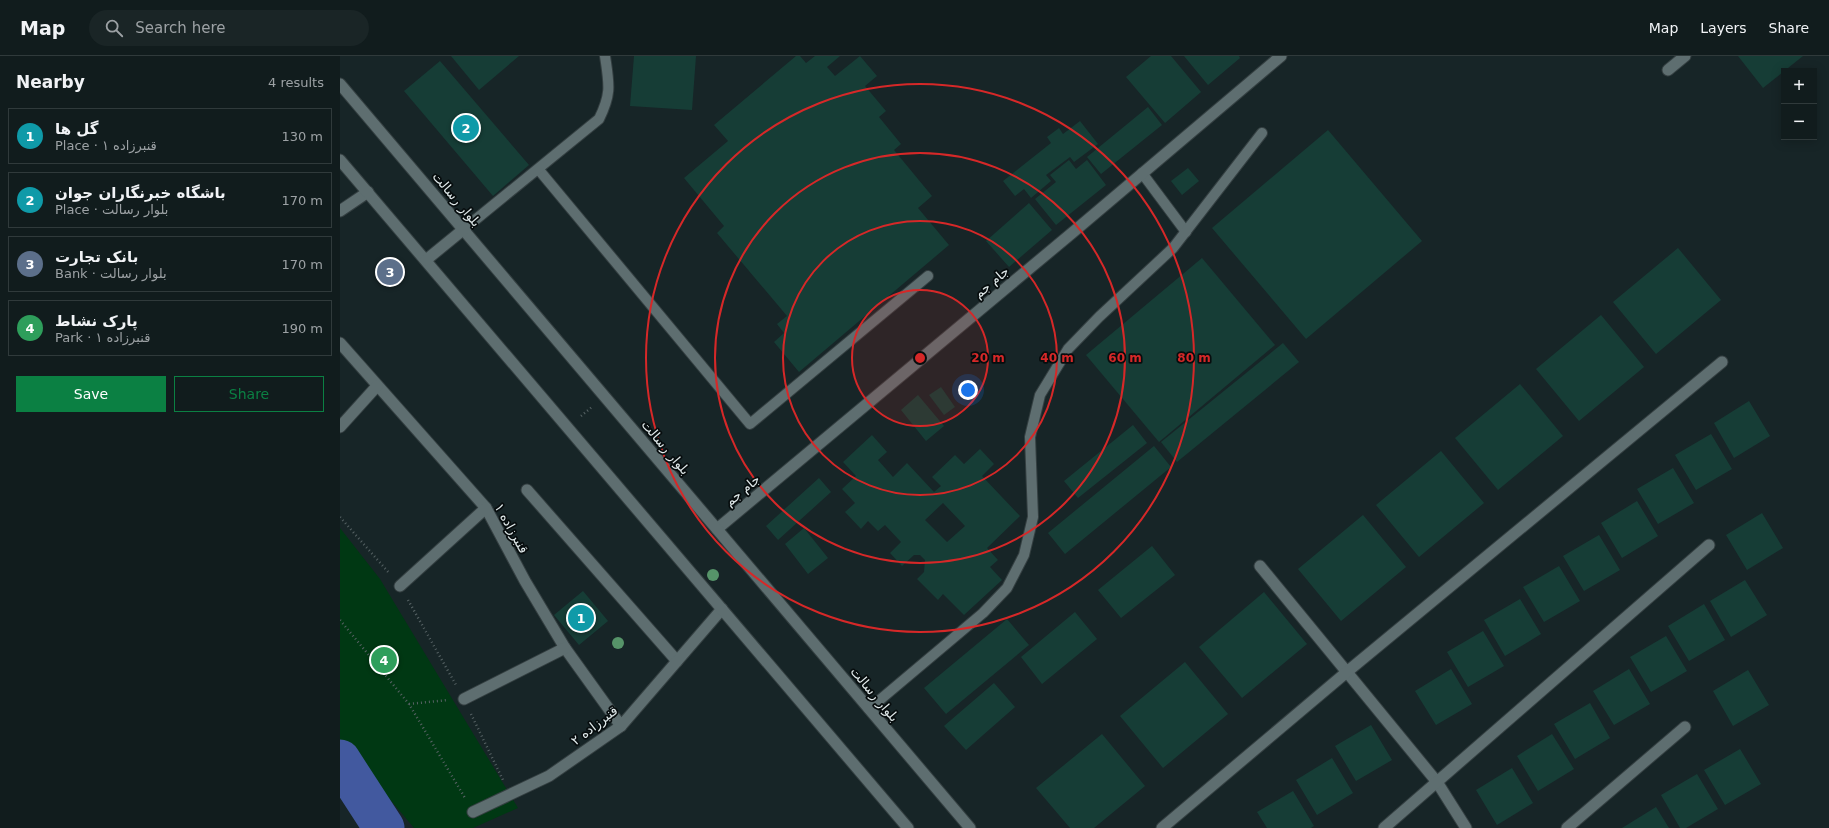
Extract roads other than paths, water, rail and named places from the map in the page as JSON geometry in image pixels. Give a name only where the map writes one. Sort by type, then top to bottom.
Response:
[{"type":"street","name":"جام جم","points":[[717,529],[1281,56]]},
{"type":"street","points":[[1668,70],[1685,56]]},
{"type":"street","name":"بلوار رسالت","points":[[340,84],[970,828]]},
{"type":"street","points":[[340,160],[908,828]]},
{"type":"street","points":[[340,211],[368,192]]},
{"type":"street","points":[[426,260],[464,229]]},
{"type":"street","name":"قنبرزاده ۱","points":[[340,343],[486,508],[565,648],[621,726]]},
{"type":"street","points":[[1162,828],[1348,671],[1722,362]]},
{"type":"street","points":[[340,427],[377,386]]},
{"type":"street","points":[[527,490],[677,661]]},
{"type":"street","points":[[400,586],[486,508]]},
{"type":"street","points":[[1384,828],[1709,545]]},
{"type":"street","points":[[1260,566],[1348,671],[1437,782],[1466,828]]},
{"type":"street","name":"قنبرزاده ۲","points":[[473,812],[549,776],[621,726],[722,609]]},
{"type":"street","points":[[464,699],[565,648]]},
{"type":"street","points":[[1567,828],[1685,727]]},
{"type":"lane","points":[[464,229],[539,170],[599,119],[607,102],[609,83],[605,56]]},
{"type":"lane","points":[[869,709],[983,613],[1007,588],[1024,555],[1033,517],[1030,437],[1040,395],[1068,349],[1099,317],[1173,248],[1220,185],[1262,133]]},
{"type":"lane","points":[[539,170],[750,424],[928,276]]},
{"type":"lane","points":[[1142,173],[1186,232]]},
{"type":"waterway","points":[[340,760],[384,828]]},
{"type":"place","name":"باشگاه خبرنگاران جوان","points":[[466,128]]},
{"type":"place","name":"بانک تجارت","points":[[390,272]]},
{"type":"place","name":"گل ها","points":[[581,618]]},
{"type":"place","name":"پارک نشاط","points":[[384,660]]}]
